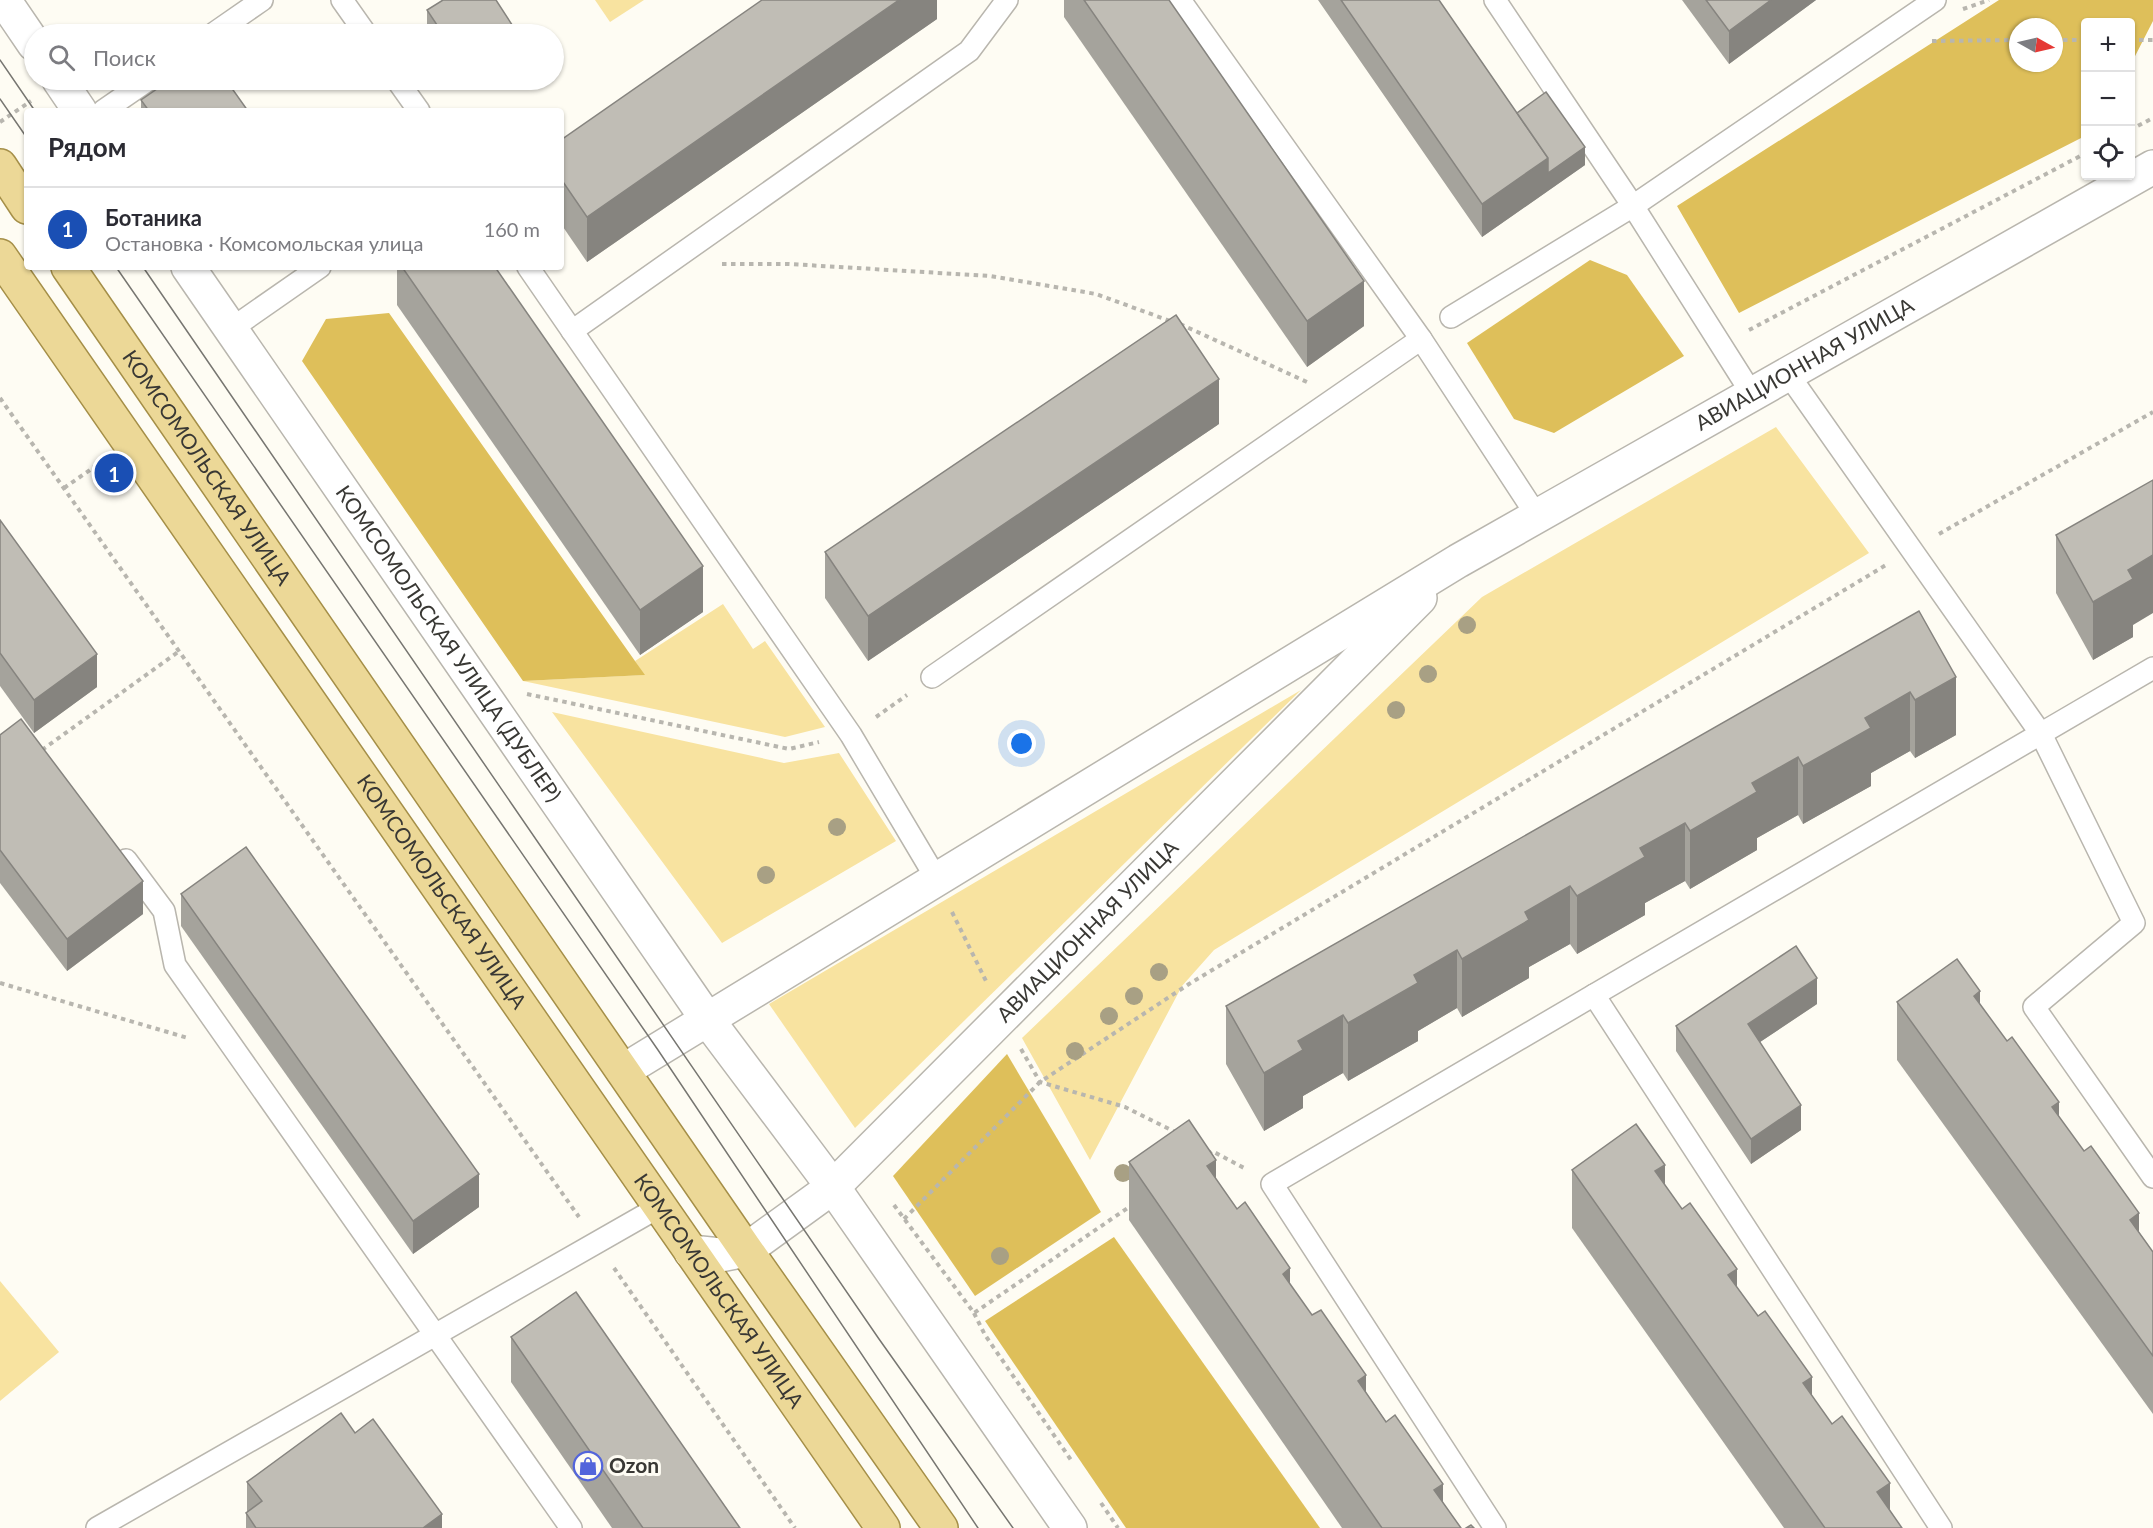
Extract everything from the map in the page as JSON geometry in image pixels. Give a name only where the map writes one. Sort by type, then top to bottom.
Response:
[{"type":"main road","points":[[4,0],[24,29]]},
{"type":"main road","points":[[66,90],[78,108]]},
{"type":"main road","name":"АВИАЦИОННАЯ УЛИЦА","points":[[623,1071],[1458,561],[2153,167]]},
{"type":"main road","name":"КОМСОМОЛЬСКАЯ УЛИЦА","points":[[0,256],[883,1528]]},
{"type":"main road","name":"КОМСОМОЛЬСКАЯ УЛИЦА","points":[[70,270],[746,1250],[941,1528]]},
{"type":"main road","name":"КОМСОМОЛЬСКАЯ УЛИЦА (ДУБЛЕР)","points":[[190,270],[708,1020],[833,1187],[1070,1528]]},
{"type":"main road","name":"АВИАЦИОННАЯ УЛИЦА","points":[[691,1252],[720,1255],[746,1250],[833,1187],[1458,561]]},
{"type":"lane","points":[[227,24],[262,0]]},
{"type":"lane","points":[[342,0],[359,24]]},
{"type":"lane","points":[[572,331],[969,51],[1007,0]]},
{"type":"lane","points":[[1180,0],[1421,339],[1537,516]]},
{"type":"lane","points":[[1496,0],[1633,206],[1752,394]]},
{"type":"lane","points":[[1451,317],[1633,206],[1935,0]]},
{"type":"lane","points":[[107,108],[133,90]]},
{"type":"lane","points":[[404,90],[417,108]]},
{"type":"lane","points":[[231,329],[316,270]]},
{"type":"lane","points":[[530,270],[851,735],[936,878]]},
{"type":"lane","points":[[932,677],[1421,339]]},
{"type":"lane","points":[[1788,374],[2041,734],[2134,923],[2034,1006],[2153,1177]]},
{"type":"lane","points":[[1495,1528],[1272,1184],[2153,668]]},
{"type":"lane","points":[[114,844],[164,911],[176,965],[571,1528]]},
{"type":"lane","points":[[1594,995],[1941,1528]]},
{"type":"lane","points":[[97,1528],[659,1208]]},
{"type":"path","points":[[1875,41],[2009,40]]},
{"type":"path","points":[[2063,40],[2081,40]]},
{"type":"path","points":[[2135,40],[2153,40]]},
{"type":"path","points":[[2135,127],[2153,118]]},
{"type":"path","points":[[1720,344],[2081,155]]},
{"type":"path","points":[[666,264],[789,264],[990,276],[1096,294],[1194,329],[1337,396]]},
{"type":"path","points":[[0,398],[795,1528]]},
{"type":"path","points":[[904,1219],[1040,1082],[1189,984],[1912,550],[2153,412]]},
{"type":"path","points":[[42,750],[178,651]]},
{"type":"path","points":[[523,693],[789,749],[851,735],[932,677]]},
{"type":"path","points":[[936,878],[1003,1017],[1040,1082],[1125,1107],[1183,1136]]},
{"type":"path","points":[[0,983],[238,1053]]},
{"type":"path","points":[[1203,1146],[1272,1184]]},
{"type":"path","points":[[1203,1157],[1212,1151]]},
{"type":"path","points":[[860,1159],[974,1313],[985,1335],[1072,1461]]},
{"type":"path","points":[[974,1313],[1136,1203]]},
{"type":"path","points":[[1098,1499],[1118,1528]]},
{"type":"shaded area","points":[[595,0],[644,0],[610,22]]},
{"type":"shaded area","points":[[1999,0],[2153,0],[2153,21],[2135,56],[2135,18],[2081,18],[2081,138],[1739,313],[1677,206]]},
{"type":"shaded area","points":[[1590,260],[1627,275],[1684,356],[1554,433],[1514,419],[1467,343]]},
{"type":"shaded area","points":[[389,313],[645,675],[523,681],[302,361],[326,319]]},
{"type":"shaded area","points":[[1776,427],[1869,553],[1214,950],[1182,986],[1090,1160],[1022,1038],[1482,597]]},
{"type":"shaded area","points":[[723,604],[753,649],[765,641],[825,727],[785,737],[523,681],[644,675],[635,661]]},
{"type":"shaded area","points":[[1301,690],[855,1128],[769,1004]]},
{"type":"shaded area","points":[[552,712],[784,763],[839,753],[896,841],[722,943]]},
{"type":"shaded area","points":[[1007,1054],[1101,1212],[975,1296],[893,1176]]},
{"type":"shaded area","points":[[1114,1237],[1320,1528],[1126,1528],[985,1321]]},
{"type":"shaded area","points":[[0,1281],[59,1352],[0,1401]]},
{"type":"building","points":[[443,0],[496,0],[512,24],[436,24],[427,10]]},
{"type":"building","points":[[762,0],[899,0],[587,217],[564,183],[564,138]]},
{"type":"building","points":[[1084,0],[1169,0],[1364,281],[1307,321]]},
{"type":"building","points":[[1341,0],[1439,0],[1548,158],[1482,204]]},
{"type":"building","points":[[1706,0],[1771,0],[1729,31]]},
{"type":"building","points":[[156,90],[233,90],[246,108],[147,108],[141,100]]},
{"type":"building","points":[[1546,92],[1585,147],[1548,173],[1548,158],[1517,113]]},
{"type":"building","points":[[404,270],[497,270],[703,566],[640,610]]},
{"type":"building","points":[[1176,315],[1219,379],[868,616],[825,552]]},
{"type":"building","points":[[2153,480],[2153,555],[2128,570],[2133,579],[2093,602],[2056,535]]},
{"type":"building","points":[[0,520],[97,654],[34,700],[0,653]]},
{"type":"building","points":[[1919,611],[1956,677],[1915,700],[1910,692],[1865,718],[1871,728],[1803,766],[1798,757],[1752,783],[1757,792],[1690,831],[1685,823],[1640,848],[1645,857],[1577,896],[1570,886],[1525,912],[1529,920],[1462,959],[1457,950],[1414,975],[1418,983],[1348,1023],[1343,1015],[1298,1041],[1303,1050],[1264,1073],[1226,1006]]},
{"type":"building","points":[[21,719],[143,881],[67,939],[0,850],[0,735]]},
{"type":"building","points":[[246,847],[479,1174],[413,1221],[181,894]]},
{"type":"building","points":[[1796,946],[1817,978],[1748,1024],[1801,1105],[1751,1139],[1676,1026]]},
{"type":"building","points":[[1957,959],[1980,991],[1974,996],[2007,1041],[2012,1037],[2059,1102],[2052,1107],[2084,1151],[2091,1146],[2139,1213],[2130,1220],[2153,1252],[2153,1356],[1897,1002]]},
{"type":"building","points":[[1189,1120],[1216,1160],[1207,1166],[1237,1209],[1245,1202],[1290,1268],[1283,1274],[1312,1315],[1321,1310],[1366,1375],[1358,1381],[1386,1422],[1395,1415],[1443,1484],[1434,1490],[1461,1528],[1382,1528],[1129,1162]]},
{"type":"building","points":[[1636,1124],[1665,1165],[1655,1171],[1682,1209],[1690,1203],[1737,1269],[1728,1275],[1758,1316],[1765,1311],[1812,1377],[1803,1383],[1832,1424],[1842,1416],[1890,1483],[1877,1492],[1902,1528],[1825,1528],[1572,1170]]},
{"type":"building","points":[[576,1292],[740,1528],[643,1528],[511,1337]]},
{"type":"building","points":[[341,1413],[355,1433],[373,1419],[442,1514],[423,1528],[256,1528],[246,1513],[262,1501],[247,1482]]},
{"type":"tram line","points":[[0,60],[33,108]]},
{"type":"tram line","points":[[0,99],[24,134]]},
{"type":"tram line","points":[[118,270],[658,1050],[978,1528]]},
{"type":"tram line","points":[[145,270],[879,1339],[1013,1528]]},
{"type":"place","name":"Ботаника","points":[[114,473]]},
{"type":"place","name":"Ozon","points":[[588,1466]]}]
